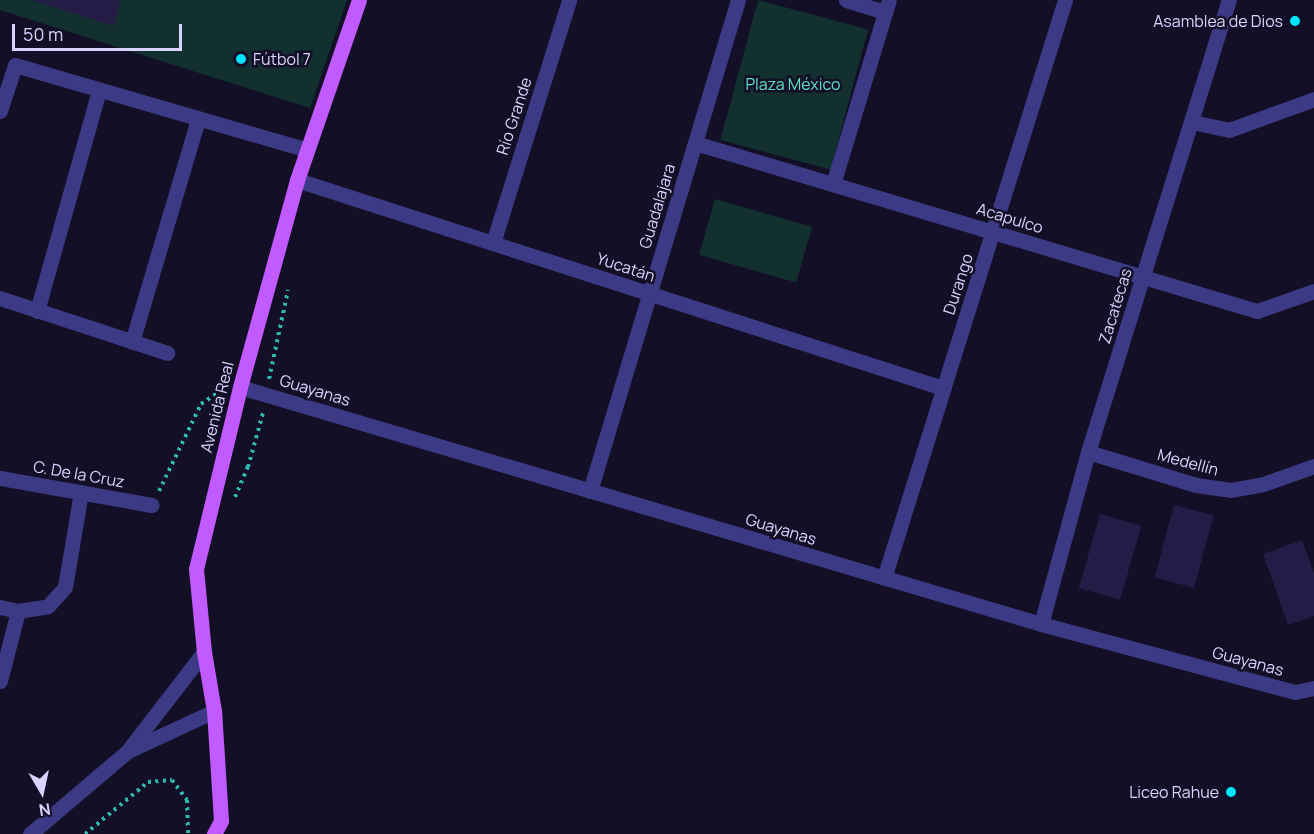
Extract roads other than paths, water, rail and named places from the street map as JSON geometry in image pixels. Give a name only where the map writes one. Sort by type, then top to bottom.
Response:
[{"type":"main road","name":"Avenida Real","points":[[214,834],[221,820],[214,711],[204,652],[196,569],[240,387],[297,180],[359,0]]},
{"type":"street","name":"Río Grande","points":[[493,243],[569,0]]},
{"type":"street","name":"Guadalajara","points":[[590,491],[738,0]]},
{"type":"street","points":[[833,184],[887,6],[846,0]]},
{"type":"street","name":"Durango","points":[[884,578],[1065,0]]},
{"type":"street","name":"Zacatecas","points":[[1041,624],[1088,452],[1228,0]]},
{"type":"street","points":[[0,111],[15,65],[307,150]]},
{"type":"street","points":[[37,311],[99,90]]},
{"type":"street","points":[[1192,122],[1229,130],[1314,99]]},
{"type":"street","points":[[132,342],[198,119]]},
{"type":"street","name":"Acapulco","points":[[695,143],[1257,311],[1314,291]]},
{"type":"street","name":"Yucatán","points":[[297,180],[943,388]]},
{"type":"street","points":[[0,298],[167,353]]},
{"type":"street","name":"Guayanas","points":[[240,387],[1041,624],[1295,692],[1314,688]]},
{"type":"street","name":"Medellín","points":[[1088,452],[1196,485],[1230,490],[1263,484],[1314,466]]},
{"type":"street","name":"C. De la Cruz","points":[[0,477],[152,505]]},
{"type":"street","points":[[0,607],[18,610],[48,606],[65,587],[81,492]]},
{"type":"street","points":[[0,681],[18,610]]},
{"type":"street","points":[[30,834],[128,751],[204,652]]},
{"type":"street","points":[[128,751],[214,711]]},
{"type":"place","name":"Asamblea de Dios","points":[[1295,21]]},
{"type":"place","name":"Fútbol 7","points":[[241,59]]},
{"type":"place","name":"Liceo Rahue","points":[[1231,792]]},
{"type":"park label","name":"Plaza México","points":[[793,84]]}]
